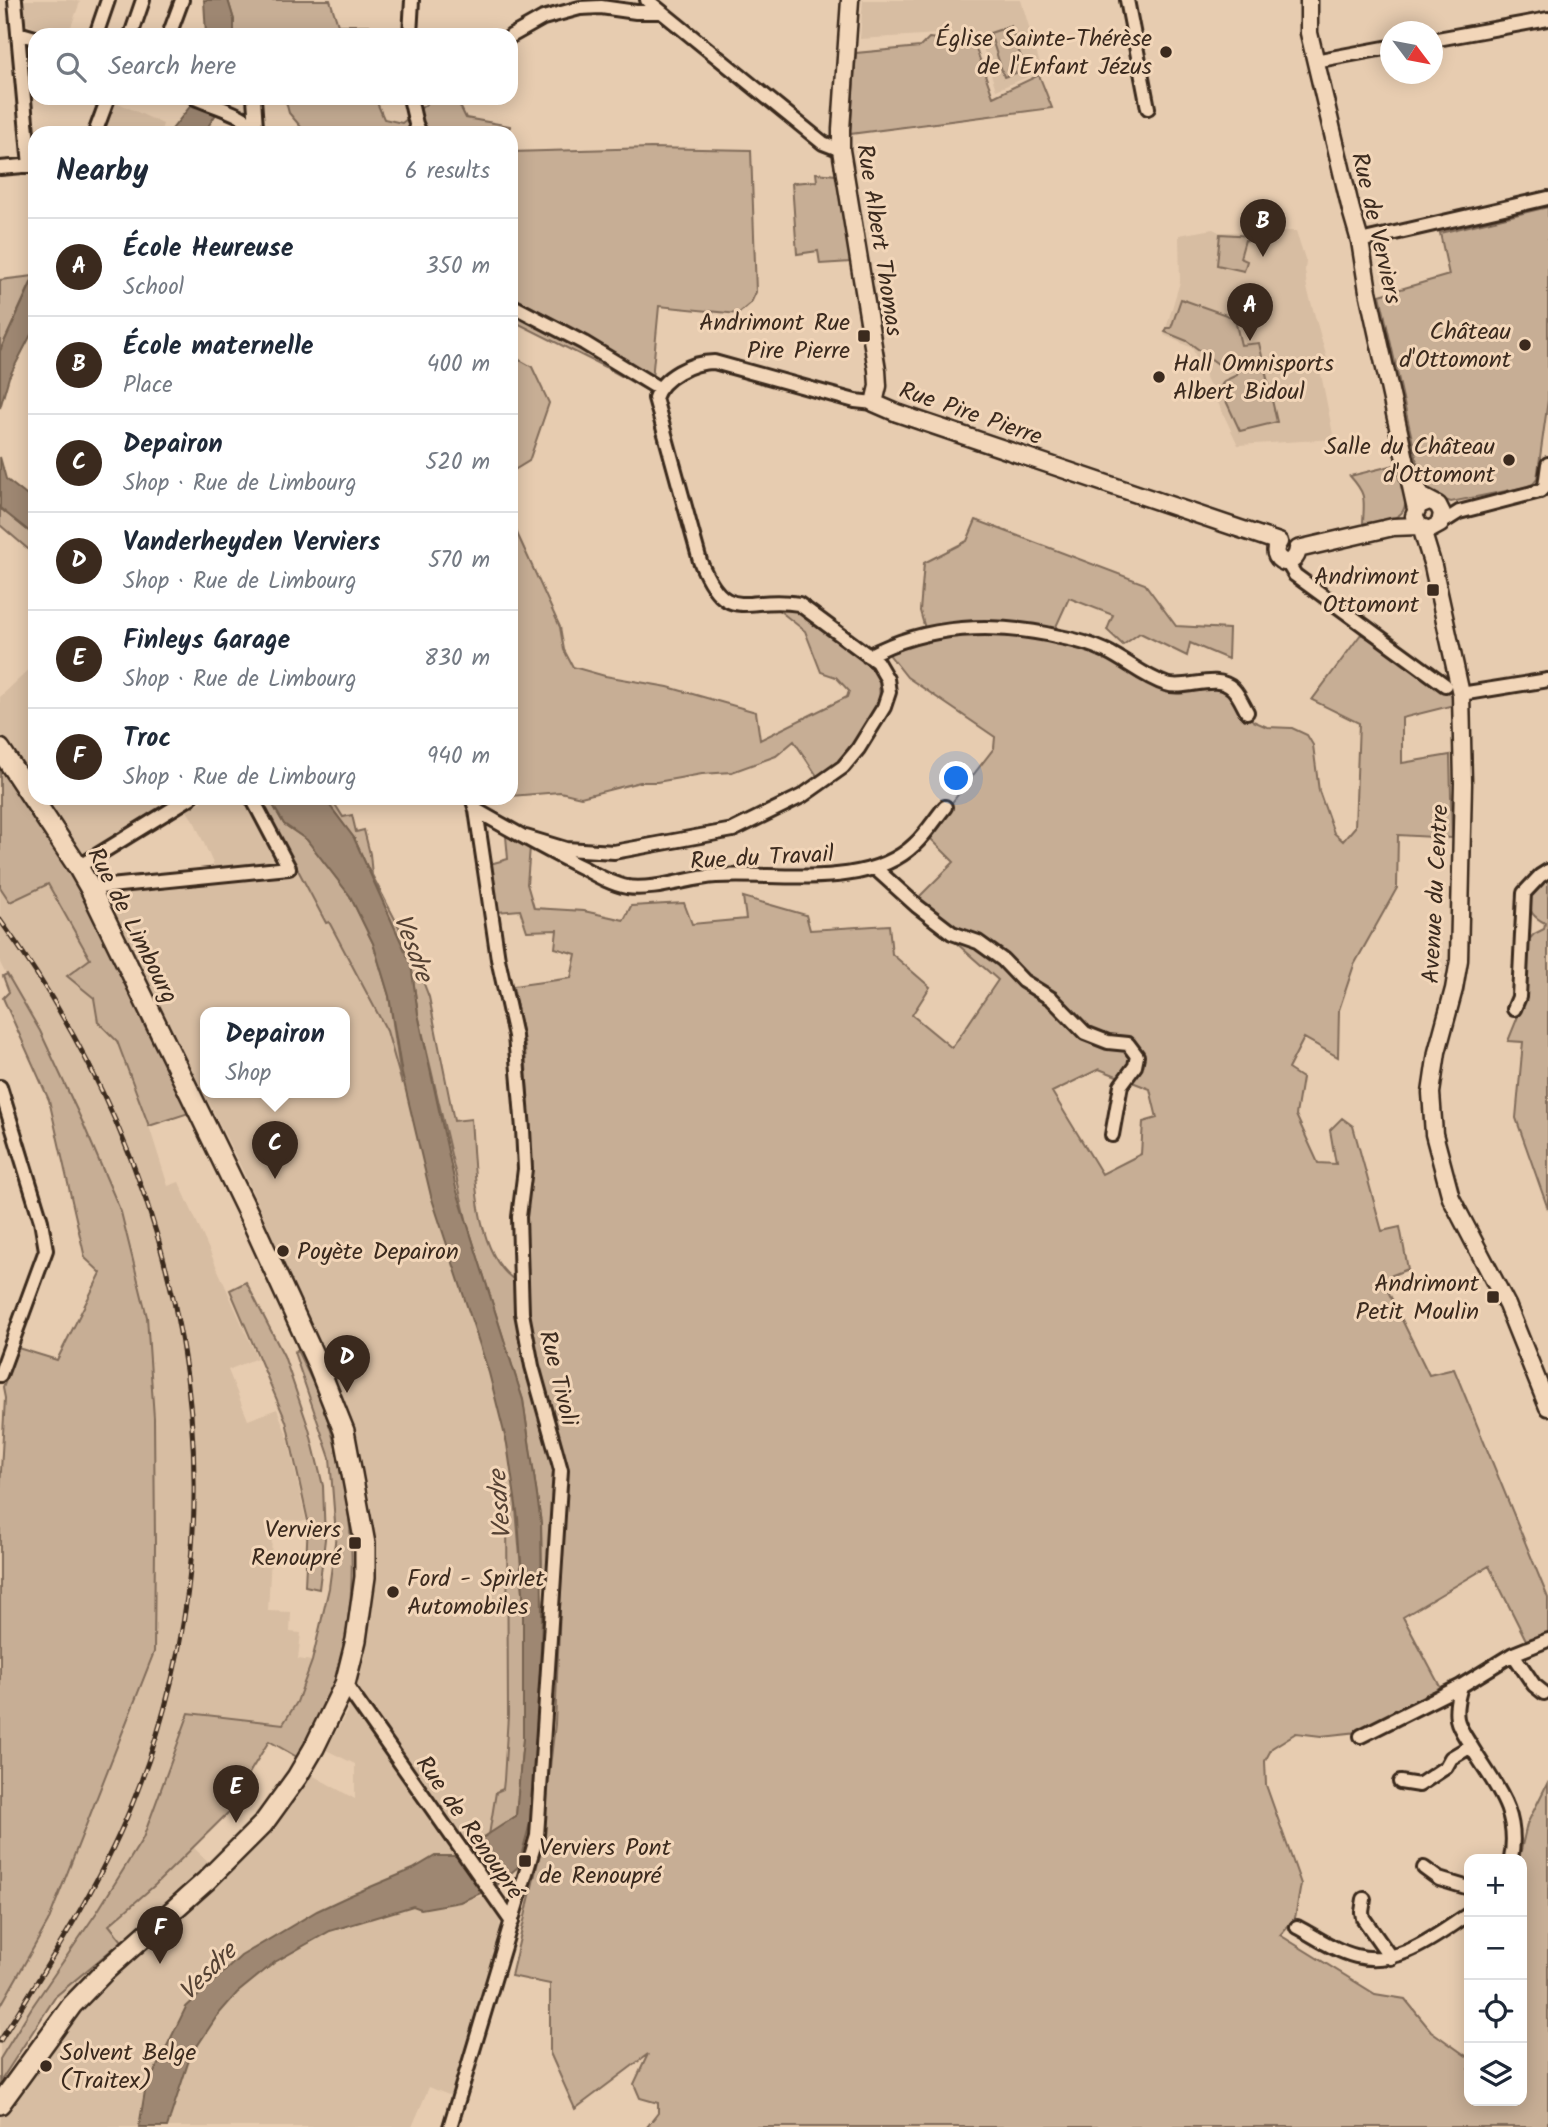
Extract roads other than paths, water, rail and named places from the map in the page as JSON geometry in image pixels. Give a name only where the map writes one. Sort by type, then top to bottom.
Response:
[{"type":"main road","name":"Rue de Limbourg","points":[[0,749],[28,791]]},
{"type":"main road","name":"Rue de Limbourg","points":[[0,2104],[72,2005],[106,1970],[206,1881],[263,1824],[297,1777],[345,1684],[361,1610],[365,1544],[344,1431],[317,1363],[251,1219],[90,888],[37,805]]},
{"type":"street","points":[[15,0],[29,126]]},
{"type":"street","points":[[98,28],[108,0]]},
{"type":"street","points":[[133,28],[143,0]]},
{"type":"street","points":[[172,28],[182,0]]},
{"type":"street","points":[[410,28],[412,0]]},
{"type":"street","points":[[648,0],[823,143],[841,150]]},
{"type":"street","name":"Rue Albert Thomas","points":[[850,0],[841,150],[877,370],[878,386],[874,402]]},
{"type":"street","points":[[1127,0],[1147,108]]},
{"type":"street","name":"Rue de Verviers","points":[[1309,0],[1309,33],[1315,61],[1360,241],[1368,290],[1408,466],[1427,517],[1433,566],[1461,694]]},
{"type":"street","points":[[518,32],[543,18],[580,8],[662,12]]},
{"type":"street","points":[[1443,38],[1548,19]]},
{"type":"street","points":[[18,33],[28,36]]},
{"type":"street","points":[[1315,61],[1380,49]]},
{"type":"street","points":[[98,126],[105,105]]},
{"type":"street","points":[[211,105],[254,126]]},
{"type":"street","points":[[255,105],[258,126]]},
{"type":"street","points":[[412,105],[417,126]]},
{"type":"street","points":[[0,168],[28,165]]},
{"type":"street","points":[[1360,241],[1548,198]]},
{"type":"street","points":[[476,805],[526,837],[566,849],[614,852],[733,830],[802,796],[843,767],[863,742],[884,707],[889,692],[887,679],[880,667],[799,604],[785,601],[738,604],[720,597],[709,584],[700,561],[656,393],[584,343],[518,309]]},
{"type":"street","name":"Rue Pire Pierre","points":[[656,393],[667,380],[700,362],[714,362],[855,401],[874,402],[897,413],[1279,542],[1275,553],[1280,560],[1293,556]]},
{"type":"street","points":[[1445,685],[1295,575],[1293,556],[1427,517],[1544,495],[1548,464]]},
{"type":"street","points":[[868,656],[882,648],[950,629],[982,626],[1035,631],[1097,647],[1152,679],[1169,685],[1178,687],[1205,682],[1228,685],[1235,691],[1247,712]]},
{"type":"street","points":[[1461,694],[1548,680]]},
{"type":"street","name":"Avenue du Centre","points":[[1461,694],[1463,783],[1459,960],[1437,1052],[1431,1093],[1434,1134],[1451,1198],[1507,1305],[1548,1407]]},
{"type":"street","points":[[78,867],[179,805]]},
{"type":"street","points":[[90,888],[289,868],[256,805]]},
{"type":"street","name":"Rue Tivoli","points":[[474,805],[498,959],[515,1036],[525,1170],[519,1217],[522,1313],[532,1367],[561,1469],[537,1836],[512,1922]]},
{"type":"street","name":"Rue du Travail","points":[[526,837],[574,864],[626,887],[660,885],[713,876],[833,875],[876,869],[900,857],[916,844],[945,807]]},
{"type":"street","points":[[876,869],[952,933],[978,942],[1003,960],[1023,981],[1052,999],[1085,1033],[1108,1042],[1128,1044],[1137,1056],[1135,1066],[1121,1085],[1112,1135]]},
{"type":"street","points":[[1514,1009],[1519,997],[1524,892],[1548,871]]},
{"type":"street","points":[[0,1087],[42,1225],[46,1250],[0,1375]]},
{"type":"street","points":[[1361,1736],[1461,1686],[1513,1654],[1548,1640]]},
{"type":"street","points":[[1513,1654],[1534,1685],[1544,1693]]},
{"type":"street","name":"Rue de Renoupré","points":[[345,1684],[512,1922],[450,2127]]},
{"type":"street","points":[[1461,1686],[1457,1720],[1509,1809],[1513,1835],[1511,1854]]},
{"type":"street","points":[[1400,1782],[1419,1785],[1446,1768],[1451,1758],[1471,1745]]},
{"type":"street","points":[[1424,1868],[1439,1879],[1464,1886]]},
{"type":"street","points":[[1364,1899],[1363,1918],[1391,1958]]},
{"type":"street","points":[[1297,1927],[1355,1956],[1371,1959],[1391,1958],[1418,1946],[1464,1917]]},
{"type":"railway","points":[[0,920],[64,1018],[116,1122],[155,1229],[181,1340],[193,1452],[191,1565],[172,1679],[137,1792],[92,1889],[0,2041]]},
{"type":"place","name":"Église Sainte-Thérèse de l'Enfant Jézus","points":[[1166,52]]},
{"type":"place","name":"École maternelle","points":[[1263,257]]},
{"type":"place","name":"Andrimont Rue Pire Pierre","points":[[864,336]]},
{"type":"place","name":"École Heureuse","points":[[1250,341]]},
{"type":"place","name":"Château d'Ottomont","points":[[1525,345]]},
{"type":"place","name":"Hall Omnisports Albert Bidoul","points":[[1159,377]]},
{"type":"place","name":"Salle du Château d'Ottomont","points":[[1509,460]]},
{"type":"place","name":"Andrimont Ottomont","points":[[1433,590]]},
{"type":"place","name":"Depairon","points":[[275,1179]]},
{"type":"place","name":"Poyète Depairon","points":[[283,1251]]},
{"type":"place","name":"Andrimont Petit Moulin","points":[[1493,1297]]},
{"type":"place","name":"Vanderheyden Verviers","points":[[347,1393]]},
{"type":"place","name":"Verviers Renoupré","points":[[355,1543]]},
{"type":"place","name":"Ford - Spirlet Automobiles","points":[[393,1592]]},
{"type":"place","name":"Finleys Garage","points":[[236,1823]]},
{"type":"place","name":"Verviers Pont de Renoupré","points":[[525,1861]]},
{"type":"place","name":"Troc","points":[[160,1964]]},
{"type":"place","name":"Solvent Belge (Traitex)","points":[[46,2066]]},
{"type":"water label","name":"Vesdre","points":[[414,947]]},
{"type":"water label","name":"Vesdre","points":[[499,1505]]},
{"type":"water label","name":"Vesdre","points":[[207,1971]]}]
